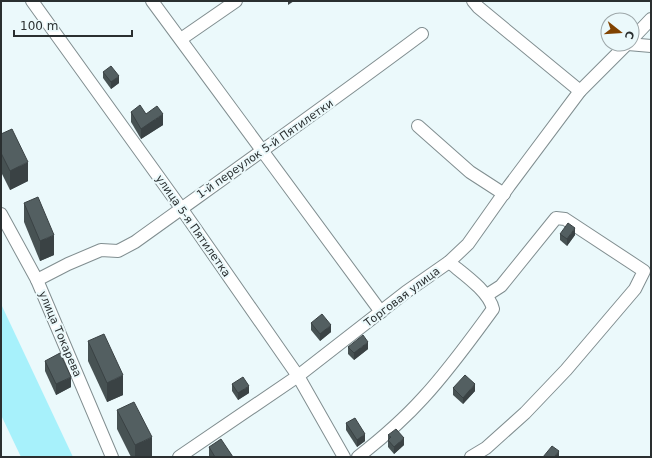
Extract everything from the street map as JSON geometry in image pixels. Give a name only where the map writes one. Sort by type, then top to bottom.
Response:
[{"type":"street","name":"улица 5-я Пятилетка","points":[[32,1],[181,208],[298,376],[344,457]]},
{"type":"street","points":[[152,1],[381,312]]},
{"type":"street","points":[[180,39],[236,1]]},
{"type":"street","points":[[477,3],[580,91]]},
{"type":"street","points":[[640,30],[651,19]]},
{"type":"street","name":"1-й переулок 5-й Пятилетки","points":[[37,280],[100,250],[118,251],[135,242],[261,150],[342,94],[422,34]]},
{"type":"street","points":[[640,45],[651,46]]},
{"type":"street","name":"Торговая улица","points":[[186,455],[298,376],[448,262],[468,244],[580,91],[619,52]]},
{"type":"street","points":[[418,126],[470,172],[504,194]]},
{"type":"street","name":"улица Токарева","points":[[1,214],[37,280],[112,457]]},
{"type":"street","points":[[471,457],[486,448],[525,414],[566,370],[635,289],[644,271],[565,219],[556,218],[501,286],[487,295]]},
{"type":"street","points":[[358,457],[379,440],[423,398],[493,309],[492,302],[487,295],[448,262]]},
{"type":"shaded area","points":[[1,304],[73,457],[21,457],[1,415]]},
{"type":"building","points":[[111,66],[119,76],[111,82],[103,72]]},
{"type":"building","points":[[140,105],[146,114],[157,106],[163,114],[141,129],[131,112]]},
{"type":"building","points":[[12,129],[28,162],[10,171],[1,153],[1,134]]},
{"type":"building","points":[[38,197],[54,235],[40,241],[24,203]]},
{"type":"building","points":[[568,223],[575,228],[567,239],[560,234]]},
{"type":"building","points":[[322,314],[331,325],[320,334],[311,323]]},
{"type":"building","points":[[104,334],[123,375],[107,383],[88,341]]},
{"type":"building","points":[[363,335],[368,342],[354,353],[348,347]]},
{"type":"building","points":[[60,353],[71,377],[56,384],[45,361]]},
{"type":"building","points":[[465,375],[475,384],[463,398],[453,388]]},
{"type":"building","points":[[243,377],[249,386],[238,393],[232,384]]},
{"type":"building","points":[[134,402],[152,437],[135,445],[117,410]]},
{"type":"building","points":[[355,418],[365,434],[357,440],[346,423]]},
{"type":"building","points":[[396,429],[404,438],[394,447],[388,440],[391,437],[388,435]]},
{"type":"building","points":[[221,439],[233,457],[215,457],[209,447]]},
{"type":"building","points":[[552,446],[559,451],[555,456],[556,457],[543,457]]}]
